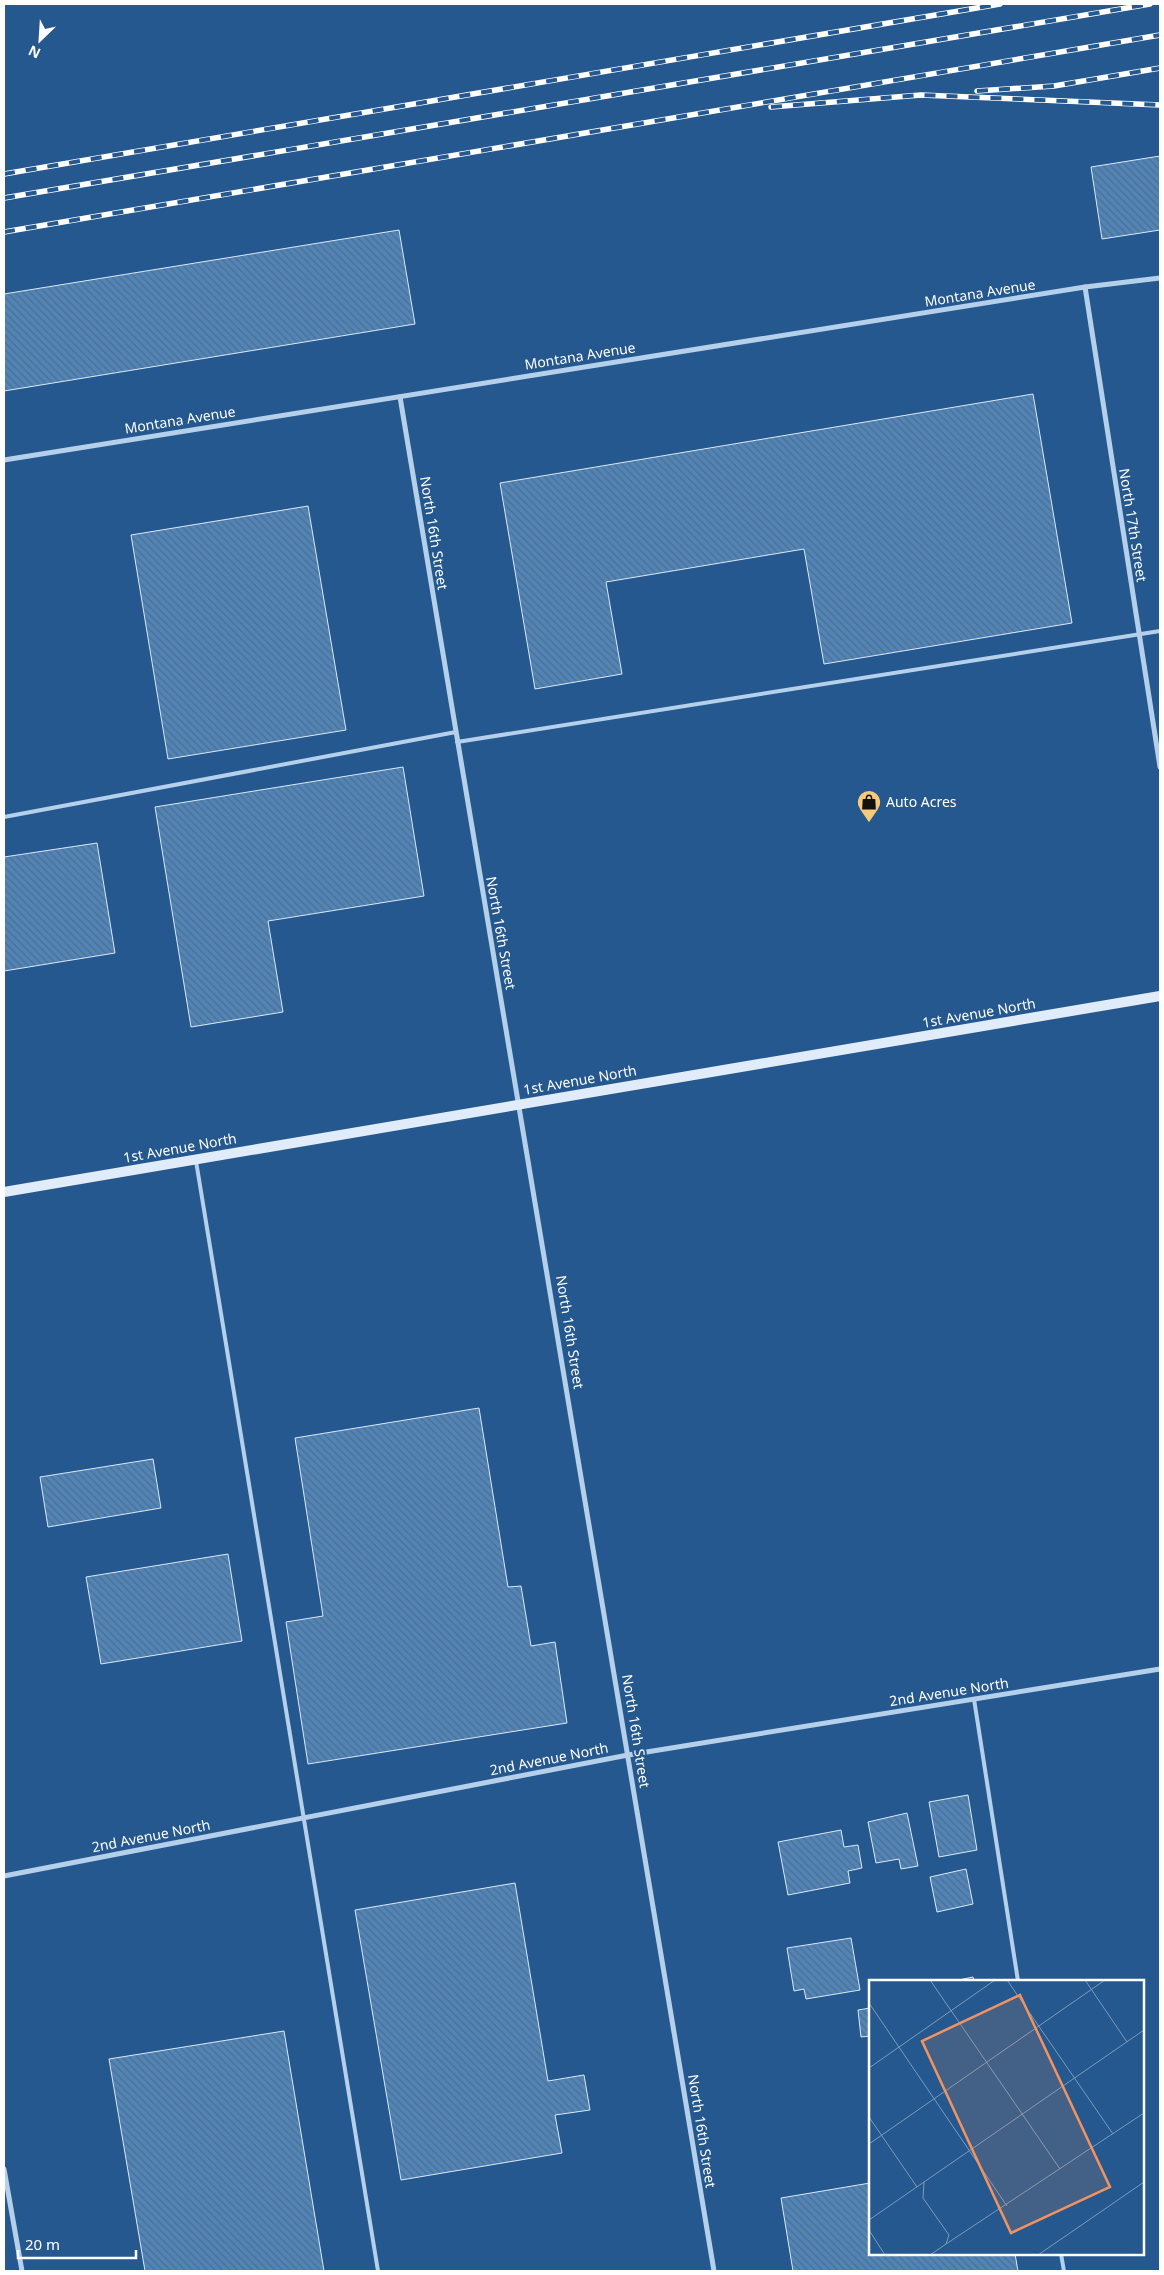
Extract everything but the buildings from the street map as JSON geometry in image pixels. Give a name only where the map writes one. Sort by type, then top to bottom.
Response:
[{"type":"main road","name":"1st Avenue North","points":[[4,1192],[1160,996]]},
{"type":"street","name":"Montana Avenue","points":[[4,460],[1085,287],[1160,278]]},
{"type":"street","name":"North 17th Street","points":[[1085,287],[1160,767]]},
{"type":"street","name":"North 16th Street","points":[[400,396],[714,2271]]},
{"type":"street","name":"2nd Avenue North","points":[[4,1876],[628,1755],[1160,1669]]},
{"type":"street","points":[[4,2169],[22,2271]]},
{"type":"lane","points":[[457,742],[1160,631]]},
{"type":"lane","points":[[4,817],[456,732]]},
{"type":"lane","points":[[196,1159],[378,2271]]},
{"type":"lane","points":[[974,1699],[1018,1980]]},
{"type":"lane","points":[[1061,2255],[1064,2271]]},
{"type":"railway","points":[[4,174],[1000,4]]},
{"type":"railway","points":[[4,198],[1150,4]]},
{"type":"railway","points":[[4,232],[1160,35]]},
{"type":"railway","points":[[977,91],[1054,86],[1160,68]]},
{"type":"railway","points":[[771,107],[921,95],[1160,105]]},
{"type":"place","name":"Auto Acres","points":[[869,823]]}]
